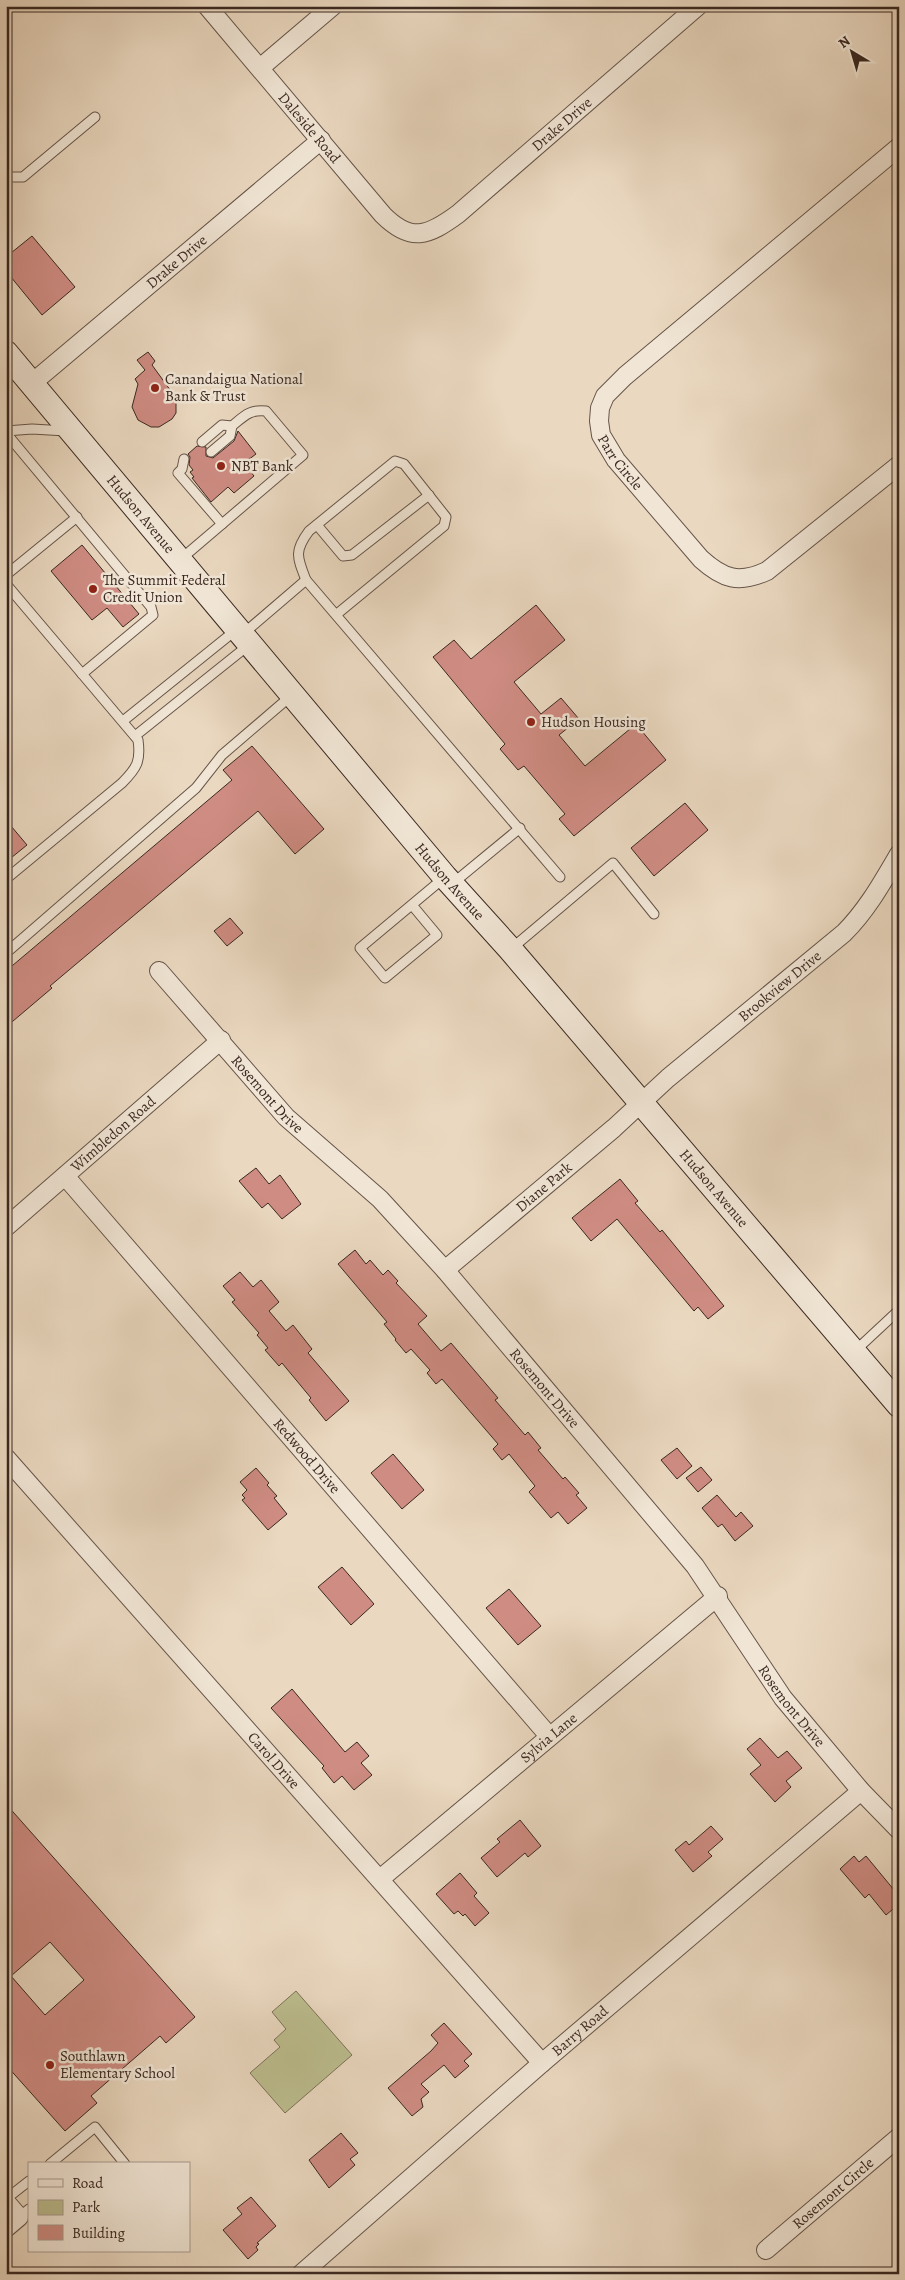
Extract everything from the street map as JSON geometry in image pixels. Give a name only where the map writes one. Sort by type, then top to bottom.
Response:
[{"type":"main road","name":"Hudson Avenue","points":[[6,353],[71,432],[181,559],[448,880],[510,949],[899,1406]]},
{"type":"street","name":"Daleside Road","points":[[207,6],[394,226],[406,233],[422,234]]},
{"type":"street","points":[[260,68],[333,6]]},
{"type":"street","name":"Drake Drive","points":[[422,234],[433,230],[458,214],[698,6]]},
{"type":"street","name":"Drake Drive","points":[[31,384],[321,140]]},
{"type":"street","name":"Parr Circle","points":[[899,147],[626,376],[605,396],[600,408],[599,421],[601,434],[616,460],[701,559],[713,570],[739,579],[753,578],[767,571],[899,465]]},
{"type":"street","name":"Brookview Drive","points":[[641,1102],[844,933],[861,916],[899,854]]},
{"type":"street","name":"Rosemont Drive","points":[[159,971],[286,1117],[380,1199],[445,1270],[696,1566],[718,1596],[783,1698],[861,1791],[899,1830]]},
{"type":"street","name":"Wimbledon Road","points":[[6,1227],[220,1040]]},
{"type":"street","name":"Diane Park","points":[[445,1270],[614,1128],[641,1102]]},
{"type":"street","name":"Redwood Drive","points":[[65,1176],[549,1736]]},
{"type":"street","name":"Carol Drive","points":[[6,1458],[542,2063]]},
{"type":"street","name":"Sylvia Lane","points":[[380,1880],[549,1736],[718,1596]]},
{"type":"street","name":"Barry Road","points":[[301,2274],[542,2063],[861,1791]]},
{"type":"street","name":"Rosemont Circle","points":[[766,2250],[899,2137]]},
{"type":"street","points":[[6,2200],[18,2218]]},
{"type":"lane","points":[[6,177],[24,177],[95,117]]},
{"type":"lane","points":[[181,559],[303,455],[266,411],[250,411],[232,426],[230,436],[211,452]]},
{"type":"lane","points":[[202,442],[222,425],[232,426]]},
{"type":"lane","points":[[6,432],[32,429],[71,432]]},
{"type":"lane","points":[[6,432],[151,607],[153,615],[82,674]]},
{"type":"lane","points":[[337,614],[444,526],[446,517],[404,464],[395,461],[317,525],[298,545],[298,561],[306,580],[560,877]]},
{"type":"lane","points":[[186,465],[178,473],[222,524]]},
{"type":"lane","points":[[317,525],[343,556],[352,555],[429,495]]},
{"type":"lane","points":[[6,575],[77,517]]},
{"type":"lane","points":[[135,736],[306,580]]},
{"type":"lane","points":[[6,584],[135,736],[138,740],[140,755],[134,771],[6,879]]},
{"type":"lane","points":[[123,721],[244,635]]},
{"type":"lane","points":[[6,953],[196,788],[222,756],[293,695]]},
{"type":"lane","points":[[412,905],[437,935],[385,978],[360,948],[412,905],[520,828]]},
{"type":"lane","points":[[510,949],[612,863],[654,914]]},
{"type":"lane","points":[[853,1352],[899,1310]]},
{"type":"lane","points":[[52,2162],[95,2127],[123,2162]]},
{"type":"lane","points":[[6,2200],[28,2182]]},
{"type":"green space","points":[[296,1991],[352,2055],[285,2113],[250,2073],[280,2047],[274,2040],[286,2029],[272,2012]]},
{"type":"building","points":[[32,236],[75,287],[42,315],[6,271],[6,257]]},
{"type":"building","name":"Canandaigua National Bank & Trust","points":[[148,352],[155,361],[152,365],[176,398],[176,413],[172,419],[159,427],[151,427],[138,420],[132,407],[138,384],[135,379],[145,370],[137,360]]},
{"type":"building","points":[[238,431],[256,454],[244,463],[254,476],[234,493],[228,487],[211,502],[192,478],[194,477],[190,472],[193,470],[189,465],[190,457],[188,454],[197,446],[206,447],[206,456],[213,458],[234,441]]},
{"type":"building","name":"The Summit Federal Credit Union","points":[[82,545],[139,614],[123,627],[107,608],[92,620],[51,571]]},
{"type":"building","name":"Hudson Housing","points":[[536,605],[565,640],[514,682],[541,714],[561,698],[579,719],[559,735],[585,766],[636,724],[666,760],[574,836],[559,819],[565,814],[524,766],[518,770],[500,749],[505,744],[433,657],[454,640],[471,659]]},
{"type":"building","points":[[252,746],[324,829],[295,854],[258,811],[50,986],[52,988],[6,1027],[6,971],[232,780],[223,770]]},
{"type":"building","points":[[685,803],[708,830],[654,876],[631,848]]},
{"type":"building","points":[[6,820],[27,845],[6,862]]},
{"type":"building","points":[[230,918],[243,933],[227,946],[214,931]]},
{"type":"building","points":[[256,1168],[269,1184],[280,1175],[301,1204],[282,1219],[268,1203],[262,1208],[239,1181]]},
{"type":"building","points":[[620,1179],[638,1201],[635,1203],[660,1232],[662,1230],[724,1306],[708,1319],[698,1307],[694,1311],[617,1219],[591,1241],[572,1218]]},
{"type":"building","points":[[355,1250],[366,1264],[370,1260],[383,1275],[388,1270],[398,1281],[396,1283],[427,1316],[418,1324],[441,1351],[451,1343],[498,1398],[495,1400],[525,1435],[528,1432],[541,1448],[538,1450],[563,1479],[565,1477],[579,1493],[576,1495],[587,1508],[568,1524],[558,1512],[551,1518],[529,1492],[535,1486],[509,1454],[502,1460],[493,1449],[498,1444],[442,1379],[436,1384],[427,1373],[430,1370],[411,1349],[406,1353],[395,1340],[384,1324],[387,1322],[338,1264]]},
{"type":"building","points":[[240,1272],[253,1287],[261,1280],[279,1302],[269,1311],[286,1331],[293,1325],[312,1349],[308,1353],[349,1401],[326,1421],[309,1400],[311,1398],[282,1363],[279,1366],[265,1350],[268,1348],[257,1335],[259,1333],[232,1302],[235,1300],[223,1286]]},
{"type":"building","points":[[677,1448],[692,1466],[677,1479],[661,1460]]},
{"type":"building","points":[[393,1454],[424,1490],[402,1509],[371,1473]]},
{"type":"building","points":[[701,1467],[712,1480],[698,1492],[686,1478]]},
{"type":"building","points":[[256,1468],[269,1483],[267,1485],[277,1496],[274,1498],[287,1514],[268,1530],[242,1500],[245,1498],[242,1495],[247,1490],[240,1482]]},
{"type":"building","points":[[717,1495],[736,1517],[741,1512],[753,1526],[735,1541],[722,1524],[718,1527],[702,1508]]},
{"type":"building","points":[[342,1567],[374,1604],[351,1625],[318,1587]]},
{"type":"building","points":[[509,1589],[541,1626],[518,1645],[486,1608]]},
{"type":"building","points":[[292,1689],[345,1752],[357,1742],[369,1756],[361,1763],[372,1775],[354,1790],[342,1776],[334,1783],[322,1768],[324,1766],[271,1708]]},
{"type":"building","points":[[760,1738],[778,1758],[787,1751],[802,1768],[786,1781],[791,1787],[775,1802],[750,1774],[761,1765],[747,1749]]},
{"type":"building","points":[[6,1804],[195,2017],[166,2043],[160,2036],[91,2096],[97,2103],[65,2131],[6,2065]],"holes":[[[50,1942],[84,1980],[45,2015],[11,1976]]]},
{"type":"building","points":[[520,1820],[541,1846],[528,1857],[525,1853],[497,1877],[481,1858],[500,1842],[497,1839]]},
{"type":"building","points":[[711,1826],[723,1839],[708,1852],[712,1856],[693,1872],[675,1850],[686,1841],[689,1845]]},
{"type":"building","points":[[854,1856],[859,1862],[866,1856],[899,1896],[899,1904],[886,1915],[869,1894],[865,1898],[840,1869]]},
{"type":"building","points":[[460,1873],[477,1893],[474,1896],[489,1913],[475,1926],[465,1914],[463,1916],[458,1911],[454,1914],[436,1894]]},
{"type":"building","points":[[444,2023],[472,2054],[464,2061],[469,2066],[455,2078],[444,2065],[421,2084],[429,2092],[421,2099],[423,2107],[412,2116],[388,2088],[438,2043],[431,2035]]},
{"type":"building","points":[[341,2133],[358,2153],[350,2159],[355,2165],[329,2188],[309,2160]]},
{"type":"building","points":[[251,2197],[276,2226],[257,2243],[259,2244],[256,2247],[258,2250],[248,2259],[223,2230],[242,2214],[237,2208]]},
{"type":"place","name":"Canandaigua National Bank & Trust","points":[[155,388]]},
{"type":"place","name":"NBT Bank","points":[[221,466]]},
{"type":"place","name":"The Summit Federal Credit Union","points":[[93,589]]},
{"type":"place","name":"Hudson Housing","points":[[531,722]]},
{"type":"place","name":"Southlawn Elementary School","points":[[50,2065]]}]
